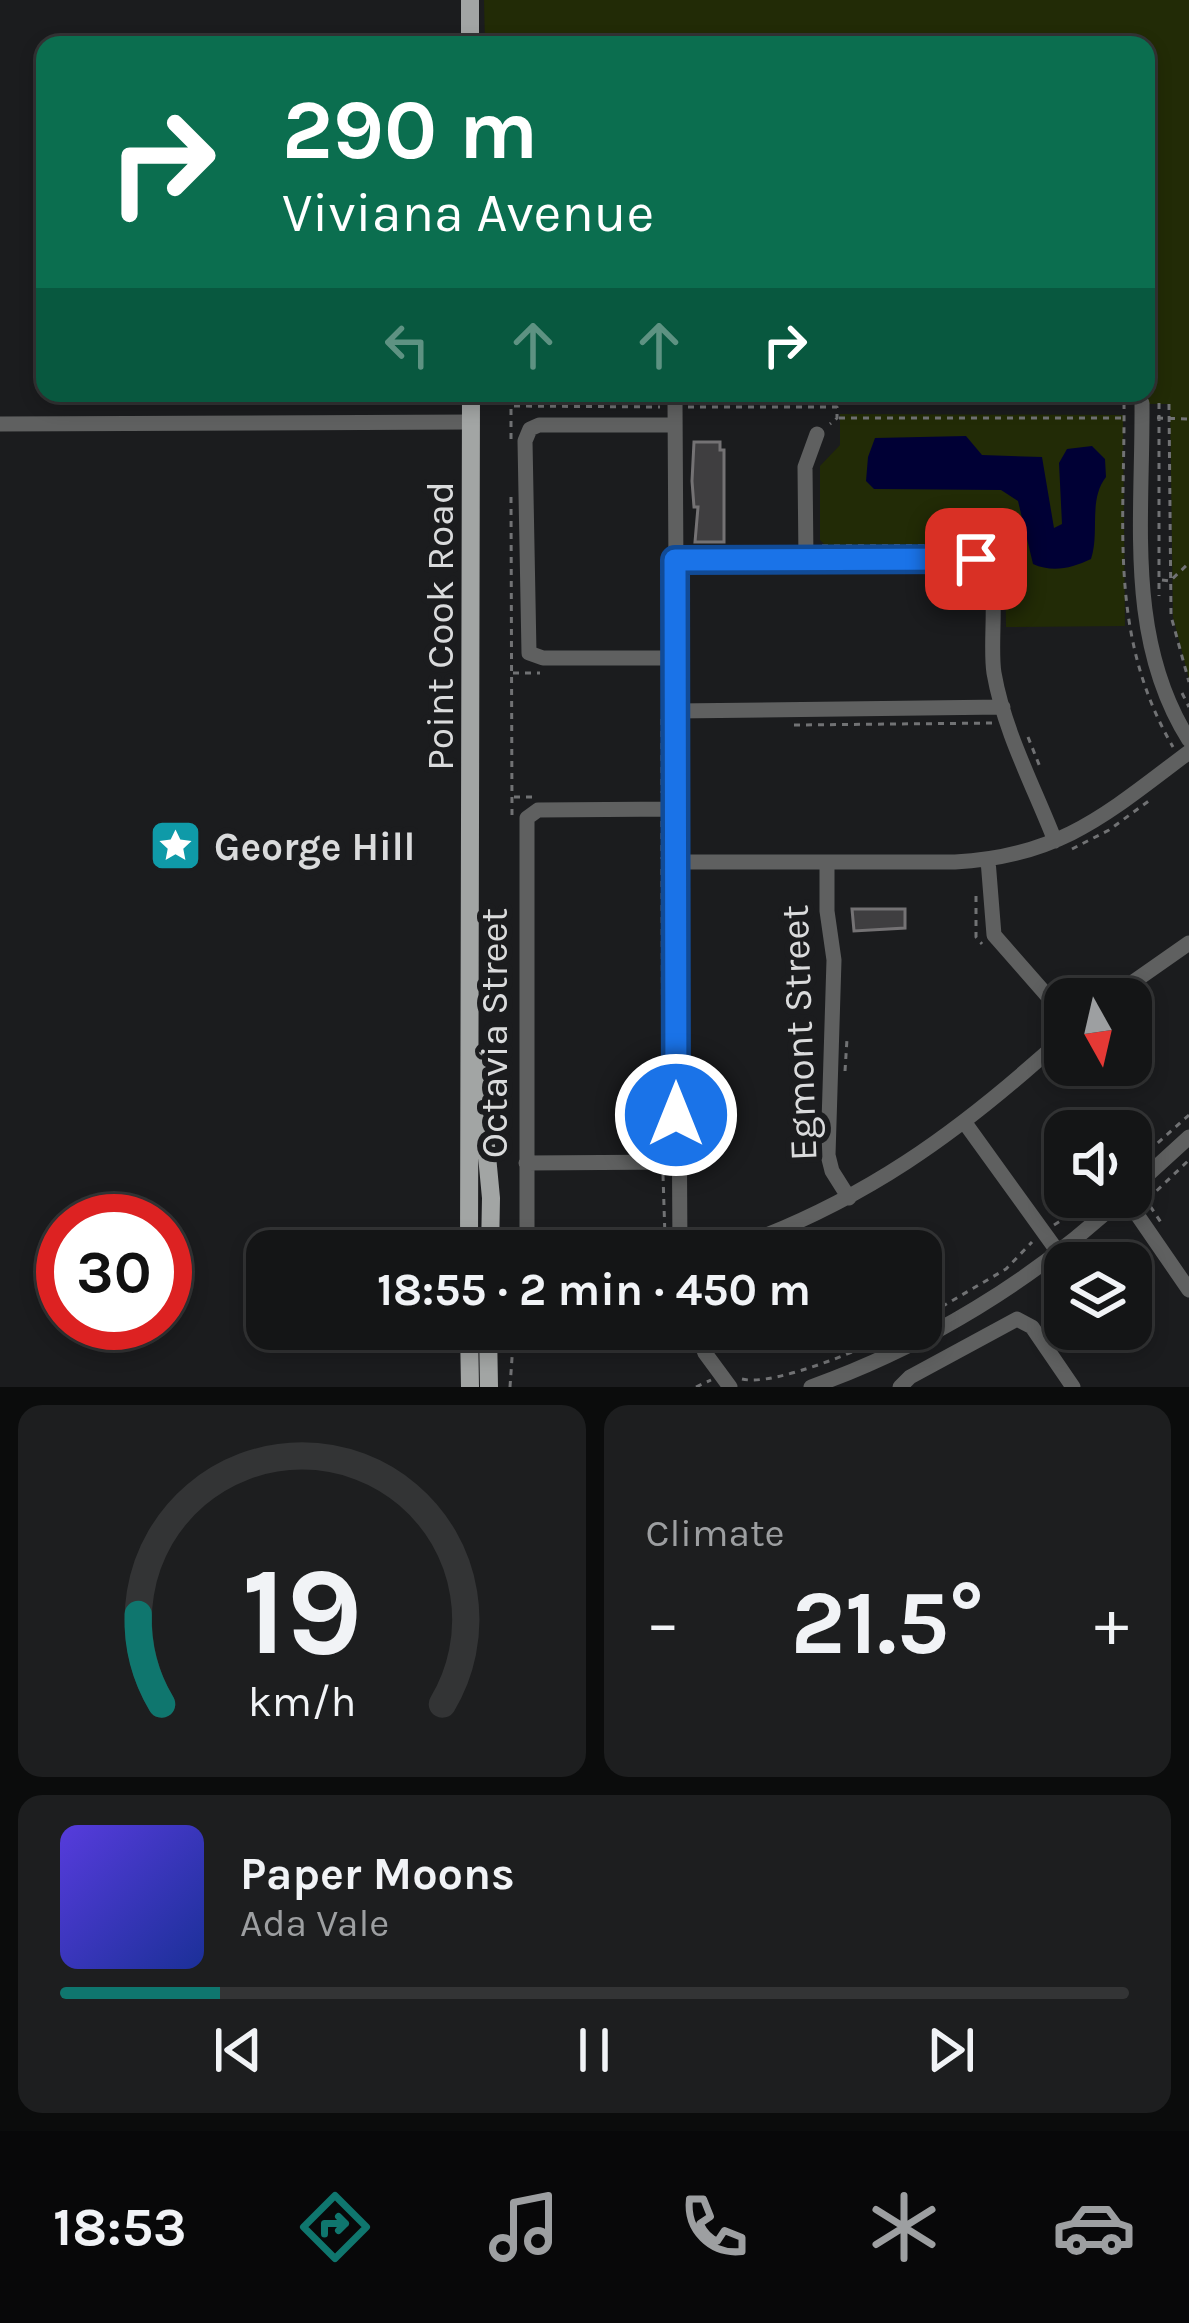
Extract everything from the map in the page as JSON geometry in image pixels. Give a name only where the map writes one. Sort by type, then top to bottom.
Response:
[{"type":"main road","points":[[470,0],[470,36]]},
{"type":"main road","name":"Point Cook Road","points":[[469,1230],[471,402]]},
{"type":"main road","name":"Point Cook Road","points":[[471,1003],[490,1182],[490,1230]]},
{"type":"main road","points":[[449,1387],[470,1382],[469,1350]]},
{"type":"main road","points":[[488,1350],[488,1387]]},
{"type":"street","points":[[1142,411],[1146,631],[1159,682],[1189,740]]},
{"type":"street","points":[[675,658],[538,658],[526,645],[527,432],[538,425],[669,413],[675,560],[675,658],[669,714],[669,809],[676,862],[670,1163],[678,1230]]},
{"type":"street","points":[[0,424],[471,422]]},
{"type":"street","points":[[806,553],[805,467],[817,434]]},
{"type":"street","points":[[675,560],[806,553],[985,562],[992,577],[998,715],[1055,842]]},
{"type":"street","points":[[669,714],[998,715]]},
{"type":"street","points":[[676,862],[988,860],[1055,842],[1114,811],[1189,752]]},
{"type":"street","name":"Octavia Street","points":[[526,1230],[529,815],[542,810],[669,809]]},
{"type":"street","points":[[988,860],[994,935],[1044,992]]},
{"type":"street","name":"Egmont Street","points":[[826,862],[833,960],[827,1155],[848,1198]]},
{"type":"street","points":[[1139,978],[1189,943]]},
{"type":"street","points":[[773,1230],[848,1198],[913,1161],[1044,1054]]},
{"type":"street","points":[[965,1123],[1051,1242]]},
{"type":"street","points":[[1152,1171],[1189,1137]]},
{"type":"street","points":[[526,1163],[670,1163]]},
{"type":"street","points":[[1070,1242],[1099,1218]]},
{"type":"street","points":[[1139,1218],[1189,1290]]},
{"type":"street","points":[[811,1387],[940,1328],[1044,1261]]},
{"type":"street","points":[[900,1387],[910,1377],[1017,1319],[1032,1327],[1072,1387]]},
{"type":"street","points":[[705,1352],[735,1382]]},
{"type":"street","points":[[705,1352],[709,1387]]},
{"type":"path","points":[[1169,404],[1170,580],[1174,631],[1189,682]]},
{"type":"path","points":[[511,454],[511,406],[669,413],[837,406],[837,418]]},
{"type":"path","points":[[1142,411],[1159,600]]},
{"type":"path","points":[[1142,411],[1126,614],[1137,671],[1173,747],[1164,755]]},
{"type":"path","points":[[817,434],[837,418],[1142,411],[1189,418]]},
{"type":"path","points":[[511,478],[512,824]]},
{"type":"path","points":[[806,553],[1005,545],[1005,573]]},
{"type":"path","points":[[1170,580],[1189,563]]},
{"type":"path","points":[[1176,680],[1189,707]]},
{"type":"path","points":[[667,1230],[669,714]]},
{"type":"path","points":[[780,724],[998,715]]},
{"type":"path","points":[[1027,735],[1044,776]]},
{"type":"path","points":[[1152,1148],[1189,1114]]},
{"type":"path","points":[[1152,1195],[1189,1160]]},
{"type":"path","points":[[942,1306],[1006,1268],[1067,1218]]},
{"type":"path","points":[[510,1387],[513,1350]]},
{"type":"path","points":[[735,1382],[758,1384],[853,1350]]},
{"type":"green space","points":[[484,0],[1189,0],[1189,679],[1173,617],[1170,404],[489,402],[1155,402],[1155,36],[485,36]]},
{"type":"green space","points":[[840,414],[1123,415],[1125,626],[1006,627],[1005,544],[826,546],[820,540],[820,466],[840,445]]},
{"type":"shaded area","points":[[966,436],[982,455],[1042,457],[1054,528],[1062,524],[1059,463],[1067,449],[1092,446],[1105,459],[1106,477],[1097,496],[1091,559],[1062,568],[1033,564],[1018,501],[1001,490],[874,489],[866,481],[875,438]]},
{"type":"building","points":[[694,442],[720,442],[724,450],[724,542],[695,542]]},
{"type":"building","points":[[852,909],[905,909],[905,928],[854,931]]},
{"type":"place","name":"George Hill","points":[[175,846]]},
{"type":"route","points":[[676,1115],[675,560],[976,559]]}]
